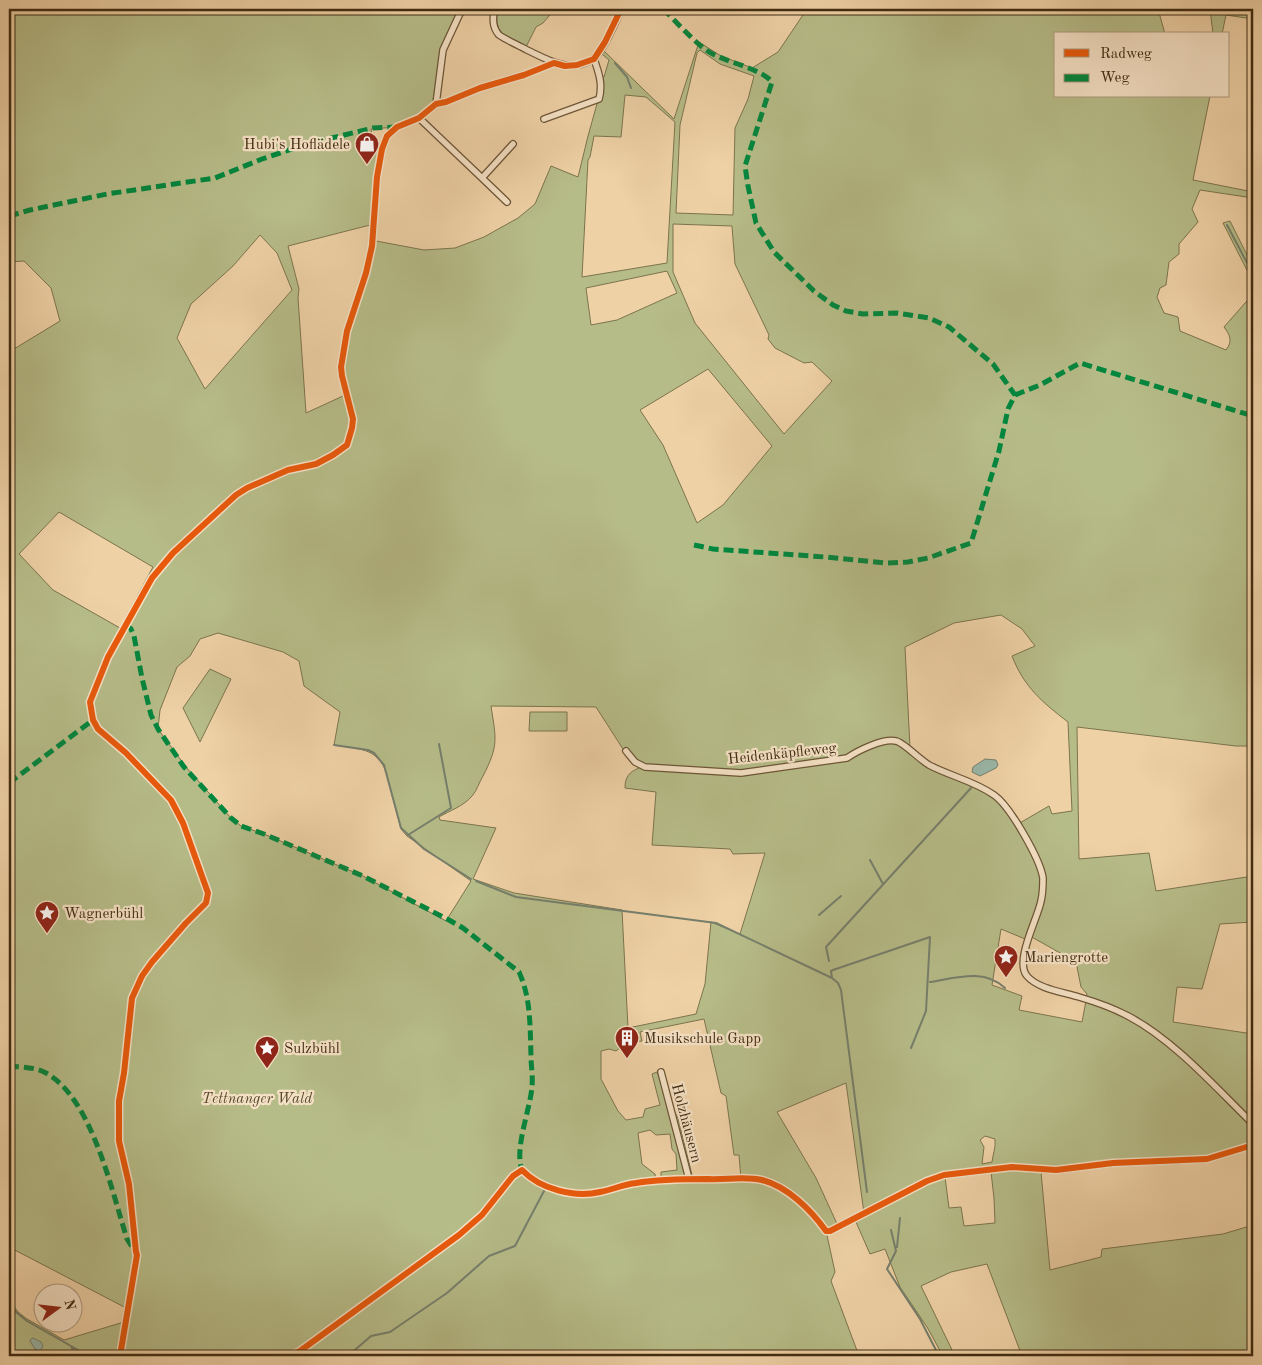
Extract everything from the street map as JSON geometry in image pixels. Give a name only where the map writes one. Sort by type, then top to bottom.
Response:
[{"type":"street","points":[[436,104],[443,50],[462,9]]},
{"type":"street","points":[[494,9],[493,23],[499,35],[554,63],[565,66],[577,65],[594,59],[605,42],[621,9]]},
{"type":"street","points":[[544,119],[598,99],[601,84],[594,59]]},
{"type":"street","points":[[507,202],[418,118],[436,104],[554,63]]},
{"type":"street","points":[[482,178],[513,144]]},
{"type":"street","name":"Heidenkäpfleweg","points":[[626,751],[636,762],[645,766],[741,773],[846,758],[858,751],[895,740],[932,766],[982,788],[1002,802],[1040,863],[1043,891],[1028,938],[1024,973],[1030,979],[1051,989],[1108,1007],[1140,1022],[1170,1044],[1253,1124]]},
{"type":"street","name":"Holzhäusern","points":[[661,1072],[689,1179]]},
{"type":"street","points":[[289,1356],[300,1351],[459,1235],[482,1215],[513,1176],[522,1170],[537,1181],[557,1190],[579,1194],[598,1193],[636,1183],[689,1179],[761,1180],[781,1188],[797,1199],[826,1231],[830,1231],[927,1181],[944,1175],[1012,1167],[1056,1170],[1113,1163],[1207,1159],[1253,1145]]},
{"type":"green space","name":"Tettnanger Wald","points":[[9,9],[461,9],[441,49],[435,104],[418,118],[397,127],[371,129],[374,150],[382,149],[377,177],[374,224],[288,246],[299,289],[298,298],[306,413],[343,396],[342,363],[344,348],[370,253],[376,241],[424,250],[455,248],[484,237],[518,218],[535,204],[551,166],[578,177],[602,86],[600,75],[604,77],[609,60],[602,54],[604,51],[674,119],[699,42],[721,56],[752,68],[778,52],[807,9],[1158,9],[1164,32],[1054,32],[1054,98],[1210,98],[1193,180],[1253,192],[1253,198],[1200,190],[1192,209],[1198,222],[1179,244],[1179,254],[1169,262],[1166,285],[1160,288],[1157,297],[1164,313],[1178,317],[1180,331],[1226,350],[1230,338],[1224,327],[1253,294],[1253,746],[1236,746],[1077,727],[1079,859],[1149,853],[1156,891],[1253,876],[1253,922],[1220,924],[1202,989],[1177,987],[1173,1022],[1253,1034],[1253,1121],[1171,1041],[1136,1017],[1086,997],[1087,994],[1081,987],[1076,962],[1030,936],[1025,939],[1001,929],[992,985],[1022,996],[1019,1010],[1082,1022],[1086,1001],[1127,1017],[1169,1046],[1253,1126],[1253,1144],[1212,1157],[1053,1169],[1027,1166],[945,1177],[949,1208],[961,1207],[964,1226],[995,1223],[991,1172],[1018,1169],[1041,1172],[1050,1270],[1101,1257],[1102,1249],[1223,1234],[1253,1225],[1253,1356],[1022,1356],[987,1264],[951,1272],[921,1286],[955,1356],[943,1356],[927,1327],[900,1287],[885,1249],[870,1254],[856,1222],[891,1203],[892,1198],[864,1213],[846,1083],[777,1112],[816,1178],[838,1226],[826,1231],[835,1272],[831,1281],[859,1356],[9,1356],[9,1299],[18,1312],[32,1322],[32,1332],[50,1332],[64,1340],[124,1322],[128,1309],[82,1285],[82,1282],[76,1282],[9,1247],[9,352],[60,321],[51,288],[24,261],[9,262]],"holes":[[[700,50],[720,64],[754,76],[748,99],[735,128],[733,215],[676,213],[680,125],[697,53]],[[625,95],[646,97],[675,122],[667,263],[582,277],[588,160],[594,136],[621,137]],[[673,224],[732,226],[735,264],[769,335],[768,339],[775,348],[804,363],[812,362],[832,381],[784,434],[695,323],[673,272]],[[260,235],[277,253],[292,290],[205,389],[177,338],[191,304],[233,266]],[[667,271],[677,293],[617,320],[591,325],[586,288]],[[708,369],[772,446],[723,505],[697,523],[663,445],[640,410]],[[59,512],[153,567],[120,628],[53,590],[19,554]],[[1001,615],[1022,629],[1035,646],[1012,656],[1028,685],[1042,701],[1068,722],[1072,811],[1052,814],[1049,806],[1018,824],[997,796],[908,752],[910,748],[905,647],[954,623]],[[218,633],[283,652],[299,661],[304,686],[340,712],[334,745],[365,751],[377,758],[386,772],[401,829],[407,836],[471,881],[446,921],[363,876],[241,826],[231,818],[186,767],[158,729],[160,710],[177,667],[190,656],[200,639]],[[491,706],[596,707],[630,760],[639,768],[628,775],[625,788],[656,792],[652,845],[730,849],[733,854],[765,853],[740,934],[711,922],[705,984],[696,1014],[628,1028],[622,910],[514,893],[473,879],[496,828],[440,820],[439,817],[469,800],[474,794],[492,757],[495,734]],[[704,1019],[721,1093],[726,1096],[734,1155],[739,1155],[741,1179],[693,1179],[678,1118],[657,1072],[652,1074],[660,1105],[645,1109],[643,1117],[626,1120],[618,1111],[601,1079],[601,1051],[609,1049],[616,1051],[626,1043],[642,1041],[640,1032]],[[650,1130],[656,1135],[670,1134],[672,1149],[676,1154],[677,1170],[661,1172],[661,1180],[656,1181],[655,1174],[642,1164],[638,1133]],[[985,1136],[995,1139],[992,1162],[982,1164],[984,1147],[980,1140]]]},
{"type":"green space","points":[[497,9],[555,9],[543,23],[536,27],[526,47],[506,38],[502,34],[497,25]]},
{"type":"green space","points":[[1210,9],[1253,9],[1253,19],[1226,15],[1222,32],[1213,32]]},
{"type":"green space","points":[[1230,221],[1253,267],[1253,282],[1223,223]]},
{"type":"green space","points":[[210,669],[231,679],[200,742],[183,708]]},
{"type":"green space","points":[[530,712],[567,712],[567,731],[529,731]]},
{"type":"shaded area","points":[[985,759],[996,760],[998,765],[996,768],[980,776],[972,772],[973,767]]},
{"type":"shaded area","points":[[33,1338],[41,1342],[43,1346],[40,1351],[35,1349],[30,1341]]},
{"type":"waterway","points":[[615,63],[627,77],[631,88]]},
{"type":"waterway","points":[[1227,225],[1253,274]]},
{"type":"waterway","points":[[408,835],[451,808],[439,744]]},
{"type":"waterway","points":[[334,745],[368,750],[374,753],[384,765],[401,828],[424,849],[471,879]]},
{"type":"waterway","points":[[829,961],[826,947],[971,788]]},
{"type":"waterway","points":[[870,860],[883,884]]},
{"type":"waterway","points":[[476,881],[516,897],[716,923],[832,978],[838,983],[841,990],[867,1192]]},
{"type":"waterway","points":[[819,915],[841,896]]},
{"type":"waterway","points":[[832,978],[831,971],[833,970],[930,937],[926,1011],[911,1048]]},
{"type":"waterway","points":[[930,982],[979,976],[997,982],[1005,988]]},
{"type":"waterway","points":[[348,1356],[371,1336],[390,1332],[447,1293],[489,1256],[515,1246],[544,1191]]},
{"type":"waterway","points":[[897,1247],[900,1218]]},
{"type":"waterway","points":[[891,1230],[896,1251],[887,1269],[920,1319],[939,1356]]},
{"type":"waterway","points":[[9,1303],[27,1321],[71,1346],[76,1356]]},
{"type":"waterway","points":[[71,1346],[89,1356]]},
{"type":"marked path","points":[[663,9],[706,50],[751,69],[767,77],[772,82],[745,166],[756,223],[774,252],[814,291],[833,305],[846,311],[863,314],[897,313],[929,318],[949,327],[993,364],[1015,395]]},
{"type":"marked path","points":[[9,216],[107,194],[215,178],[262,159],[307,144],[373,128],[397,127]]},
{"type":"marked path","points":[[1015,395],[1040,385],[1080,363],[1253,416]]},
{"type":"marked path","points":[[694,545],[713,549],[886,563],[908,562],[928,558],[971,543],[999,451],[1008,409],[1015,395]]},
{"type":"marked path","points":[[126,624],[134,636],[151,715],[158,729],[184,767],[231,818],[241,826],[363,876],[449,920],[463,928],[519,972],[526,992],[529,1013],[532,1079],[531,1096],[521,1141],[520,1161],[522,1170]]},
{"type":"marked path","points":[[9,783],[93,720]]},
{"type":"marked path","points":[[9,1066],[33,1068],[46,1073],[62,1085],[76,1103],[88,1124],[98,1148],[127,1239],[134,1250]]},
{"type":"cycle path","points":[[120,1356],[137,1255],[129,1184],[119,1141],[119,1101],[132,998],[142,976],[152,962],[206,903],[208,893],[183,823],[171,800],[126,753],[98,729],[93,720],[90,702],[108,657],[152,578],[173,553],[236,495],[247,488],[288,470],[316,464],[347,445],[353,419],[341,367],[347,331],[366,273],[372,246],[377,177],[382,149],[387,136],[397,127],[419,118],[436,104],[554,63],[565,66],[577,65],[594,59],[605,42],[621,9]]},
{"type":"cycle path","points":[[289,1356],[300,1351],[459,1235],[482,1215],[513,1176],[522,1170],[529,1177],[548,1187],[579,1194],[590,1194],[632,1184],[663,1180],[742,1178],[762,1180],[772,1183],[790,1194],[806,1207],[826,1231],[830,1231],[927,1181],[944,1175],[1012,1167],[1056,1170],[1113,1163],[1207,1159],[1253,1145]]},
{"type":"place","name":"Hubi's Hoflädele","points":[[367,165]]},
{"type":"place","name":"Wagnerbühl","points":[[47,934]]},
{"type":"place","name":"Mariengrotte","points":[[1006,978]]},
{"type":"place","name":"Musikschule Gapp","points":[[627,1059]]},
{"type":"place","name":"Sulzbühl","points":[[267,1069]]}]
